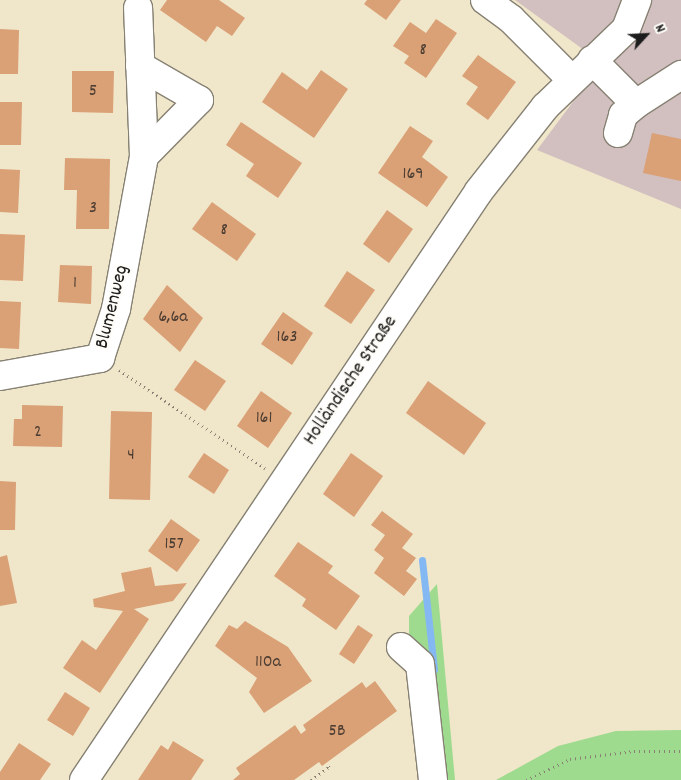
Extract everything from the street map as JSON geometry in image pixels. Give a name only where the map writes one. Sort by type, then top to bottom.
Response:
[{"type":"street","points":[[485,0],[511,19],[571,79]]},
{"type":"street","name":"Holländische Straße","points":[[84,780],[479,191],[571,79],[626,29],[637,0]]},
{"type":"street","name":"Blumenweg","points":[[0,376],[100,358],[116,309],[144,156],[138,8]]},
{"type":"street","points":[[592,60],[636,104]]},
{"type":"street","points":[[140,66],[199,100],[144,156]]},
{"type":"street","points":[[618,133],[623,115],[636,104],[681,75]]},
{"type":"street","points":[[401,647],[420,664],[433,780]]},
{"type":"path","points":[[100,358],[285,481]]},
{"type":"path","points":[[526,780],[570,759],[634,751],[681,751]]},
{"type":"path","points":[[311,780],[329,767],[327,763]]},
{"type":"shaded area","points":[[515,0],[681,0],[681,209],[537,150],[602,63]]},
{"type":"green space","points":[[437,584],[455,780],[419,780],[409,672],[409,616]]},
{"type":"green space","points":[[681,730],[681,780],[496,780],[558,746],[616,731]]},
{"type":"building","points":[[167,0],[219,0],[245,18],[232,36],[217,26],[206,42],[160,10]]},
{"type":"building","points":[[367,0],[401,0],[386,20],[364,4]]},
{"type":"building","points":[[436,19],[457,33],[426,78],[404,63],[409,56],[393,46],[410,22],[426,33]]},
{"type":"building","points":[[0,29],[19,30],[18,74],[0,74]]},
{"type":"building","points":[[478,55],[516,82],[488,120],[466,104],[478,87],[462,76]]},
{"type":"building","points":[[321,70],[348,89],[314,138],[262,102],[282,72],[307,90]]},
{"type":"building","points":[[72,71],[114,71],[113,113],[72,112]]},
{"type":"building","points":[[0,102],[22,102],[21,145],[0,145]]},
{"type":"building","points":[[241,122],[302,163],[278,198],[246,176],[254,164],[226,145]]},
{"type":"building","points":[[410,126],[433,141],[422,157],[448,177],[427,207],[378,173]]},
{"type":"building","points":[[652,133],[681,139],[681,181],[643,173]]},
{"type":"building","points":[[65,158],[110,159],[109,229],[76,229],[77,190],[64,190]]},
{"type":"building","points":[[0,169],[20,170],[18,213],[0,212]]},
{"type":"building","points":[[212,202],[256,234],[237,261],[192,229]]},
{"type":"building","points":[[387,210],[413,229],[389,263],[363,244]]},
{"type":"building","points":[[0,234],[25,235],[23,281],[0,280]]},
{"type":"building","points":[[60,265],[92,266],[91,304],[58,302]]},
{"type":"building","points":[[347,271],[375,290],[351,324],[324,306]]},
{"type":"building","points":[[167,285],[203,318],[180,352],[143,319]]},
{"type":"building","points":[[0,301],[21,302],[19,349],[0,348]]},
{"type":"building","points":[[283,312],[313,333],[292,365],[261,344]]},
{"type":"building","points":[[195,360],[226,381],[205,411],[174,390]]},
{"type":"building","points":[[428,381],[486,423],[464,455],[406,413]]},
{"type":"building","points":[[261,391],[292,413],[268,448],[237,426]]},
{"type":"building","points":[[22,405],[63,406],[62,447],[13,446],[14,419],[22,419]]},
{"type":"building","points":[[111,411],[152,412],[150,500],[109,499]]},
{"type":"building","points":[[204,453],[229,470],[214,494],[188,477]]},
{"type":"building","points":[[351,453],[383,476],[354,517],[323,494]]},
{"type":"building","points":[[0,481],[16,482],[15,530],[0,530]]},
{"type":"building","points":[[382,511],[413,534],[402,548],[416,558],[406,571],[417,579],[404,596],[374,573],[384,558],[374,550],[385,535],[371,525]]},
{"type":"building","points":[[171,519],[200,540],[177,572],[148,551]]},
{"type":"building","points":[[298,542],[333,566],[328,573],[360,596],[336,630],[302,606],[306,599],[274,576]]},
{"type":"building","points":[[7,555],[17,603],[0,606],[0,557]]},
{"type":"building","points":[[151,567],[155,586],[187,583],[173,601],[134,609],[149,619],[100,693],[63,668],[82,640],[96,650],[123,611],[94,607],[93,599],[125,591],[121,573]]},
{"type":"building","points":[[245,621],[288,647],[312,681],[264,713],[249,692],[257,678],[215,646],[229,625],[237,629]]},
{"type":"building","points":[[358,625],[373,635],[354,664],[339,654]]},
{"type":"building","points":[[375,681],[397,711],[322,766],[319,762],[294,780],[233,780],[240,774],[236,768],[295,725],[301,734],[306,730],[303,725],[362,682],[366,688]]},
{"type":"building","points":[[65,692],[90,708],[73,736],[47,720]]},
{"type":"building","points":[[173,741],[204,760],[191,780],[138,780],[161,745],[168,750]]},
{"type":"building","points":[[19,743],[51,764],[40,780],[0,780],[0,772]]},
{"type":"waterway","points":[[422,560],[434,669]]}]
